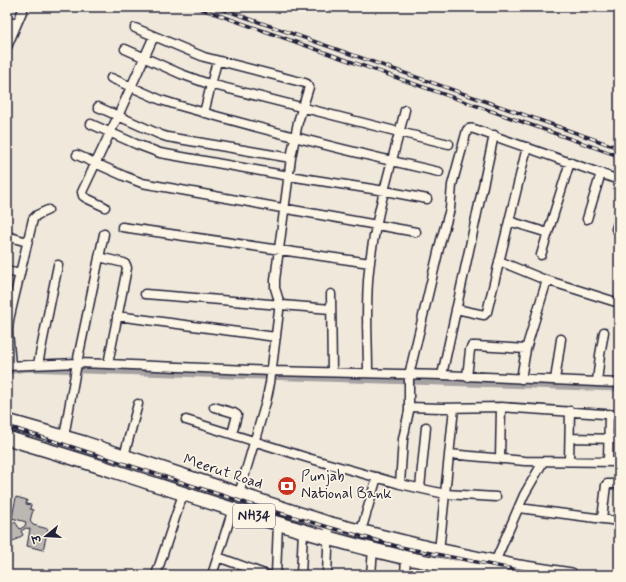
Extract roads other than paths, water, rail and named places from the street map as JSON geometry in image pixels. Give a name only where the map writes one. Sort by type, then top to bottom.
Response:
[{"type":"highway","name":"Meerut Road","points":[[7,420],[124,456],[329,523],[439,551],[571,575]]},
{"type":"highway","name":"NH34","points":[[7,438],[303,531],[406,558],[439,570],[506,575]]},
{"type":"street","points":[[7,47],[24,7]]},
{"type":"street","points":[[7,20],[16,25]]},
{"type":"street","points":[[135,28],[198,55],[308,84],[309,87],[295,137],[284,208],[275,284],[279,305],[272,372],[266,402],[239,494]]},
{"type":"street","points":[[105,207],[86,198],[83,196],[82,192],[132,87],[154,36]]},
{"type":"street","points":[[125,50],[189,77],[212,84],[449,144]]},
{"type":"street","points":[[204,113],[218,61]]},
{"type":"street","points":[[111,78],[169,103],[392,162],[439,172]]},
{"type":"street","points":[[98,107],[167,137],[291,158]]},
{"type":"street","points":[[368,374],[367,295],[370,263],[377,225],[405,110]]},
{"type":"street","points":[[91,124],[160,153],[427,199]]},
{"type":"street","points":[[400,484],[403,438],[408,417],[408,379],[451,203],[452,185],[468,128],[527,147],[619,180]]},
{"type":"street","points":[[442,375],[494,136]]},
{"type":"street","points":[[456,309],[486,314],[527,147]]},
{"type":"street","points":[[77,155],[142,183],[416,232]]},
{"type":"street","points":[[541,255],[570,162]]},
{"type":"street","points":[[587,219],[601,173]]},
{"type":"street","points":[[48,210],[35,216],[27,242],[20,274],[9,306],[9,366],[38,364],[108,364],[272,372],[332,372],[368,374],[408,379],[442,375],[619,383]]},
{"type":"street","points":[[616,229],[619,220]]},
{"type":"street","points":[[509,221],[548,233]]},
{"type":"street","points":[[122,227],[370,263]]},
{"type":"street","points":[[64,437],[104,234]]},
{"type":"street","points":[[7,236],[27,242]]},
{"type":"street","points":[[99,257],[124,263],[127,268],[108,364]]},
{"type":"street","points":[[499,261],[548,280],[619,303]]},
{"type":"street","points":[[38,364],[58,265]]},
{"type":"street","points":[[7,271],[20,274]]},
{"type":"street","points":[[521,379],[526,349],[548,280]]},
{"type":"street","points":[[145,294],[332,309]]},
{"type":"street","points":[[331,294],[332,372]]},
{"type":"street","points":[[117,316],[276,337]]},
{"type":"street","points":[[597,382],[604,332]]},
{"type":"street","points":[[555,380],[561,339]]},
{"type":"street","points":[[467,377],[470,350],[472,346],[526,349]]},
{"type":"street","points":[[124,456],[138,404]]},
{"type":"street","points":[[214,407],[234,412],[237,415],[232,434]]},
{"type":"street","points":[[408,407],[501,407],[619,414]]},
{"type":"street","points":[[500,459],[501,407]]},
{"type":"street","points":[[439,551],[454,408]]},
{"type":"street","points":[[569,461],[570,411]]},
{"type":"street","points":[[608,462],[610,414]]},
{"type":"street","points":[[186,420],[308,458],[400,484],[445,494],[496,497]]},
{"type":"street","points":[[420,488],[426,427]]},
{"type":"street","points":[[570,438],[619,439]]},
{"type":"street","points":[[449,454],[543,462],[619,462]]},
{"type":"street","points":[[495,562],[530,484],[543,462]]},
{"type":"street","points":[[361,531],[377,477]]},
{"type":"street","points":[[602,519],[606,485],[619,484]]},
{"type":"street","points":[[156,575],[183,494]]},
{"type":"street","points":[[519,508],[619,521]]},
{"type":"street","points":[[212,575],[233,509]]},
{"type":"street","points":[[276,575],[278,523]]},
{"type":"street","points":[[327,575],[329,523]]},
{"type":"street","points":[[301,575],[303,531]]},
{"type":"street","points":[[371,575],[373,549]]},
{"type":"street","points":[[218,557],[267,575]]},
{"type":"street","points":[[404,575],[406,558]]},
{"type":"waterway","points":[[7,371],[26,368],[619,388]]},
{"type":"railway","points":[[196,7],[619,156]]},
{"type":"railway","points":[[216,7],[619,148]]},
{"type":"railway","points":[[7,426],[249,504],[335,529],[400,547],[545,575]]},
{"type":"place","name":"Punjab National Bank","points":[[287,486]]}]
